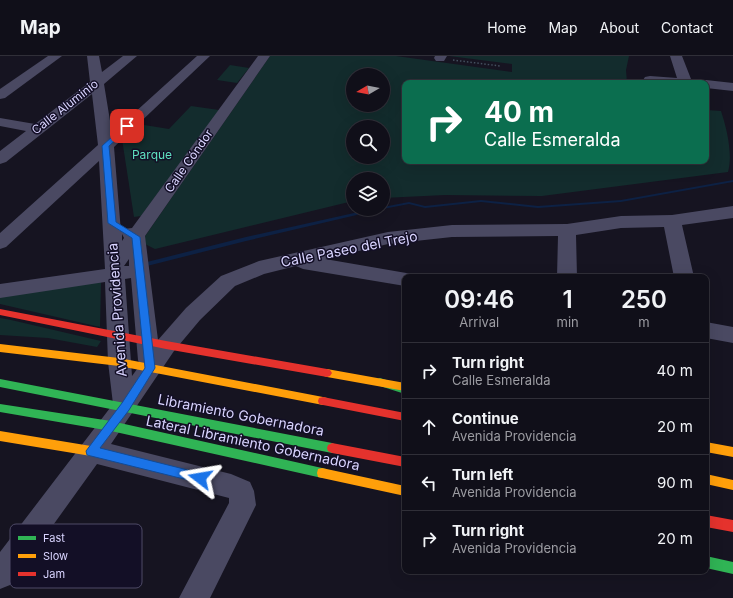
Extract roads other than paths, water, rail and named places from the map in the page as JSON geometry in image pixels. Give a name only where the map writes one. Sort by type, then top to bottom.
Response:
[{"type":"main road","points":[[0,312],[118,336],[380,382],[402,387]]},
{"type":"main road","name":"Libramiento Gobernadora","points":[[0,348],[119,362],[402,416]]},
{"type":"main road","name":"Libramiento Gobernadora","points":[[0,383],[118,416],[402,462]]},
{"type":"main road","name":"Lateral Libramiento Gobernadora","points":[[0,408],[118,416],[402,490]]},
{"type":"main road","points":[[0,436],[91,451]]},
{"type":"main road","points":[[709,448],[733,452]]},
{"type":"main road","points":[[709,480],[733,485]]},
{"type":"main road","points":[[709,522],[733,526]]},
{"type":"main road","points":[[709,529],[733,531]]},
{"type":"main road","points":[[709,563],[733,568]]},
{"type":"street","points":[[0,95],[56,56]]},
{"type":"street","name":"Avenida Providencia","points":[[93,56],[106,146],[112,223],[119,362],[118,416]]},
{"type":"street","name":"Calle Aluminio","points":[[0,159],[131,56]]},
{"type":"street","points":[[0,243],[204,56]]},
{"type":"street","name":"Calle Cóndor","points":[[114,271],[136,237],[264,56]]},
{"type":"street","points":[[676,56],[688,80]]},
{"type":"street","points":[[709,84],[733,87]]},
{"type":"street","points":[[0,122],[38,129]]},
{"type":"street","name":"Calle Paseo del Trejo","points":[[150,368],[156,343],[194,314],[228,280],[259,268],[388,238],[452,230],[567,230],[621,222],[672,221],[733,212]]},
{"type":"street","points":[[672,221],[683,274]]},
{"type":"street","name":"Avenida Providencia","points":[[112,223],[136,237],[139,270],[156,343]]},
{"type":"street","points":[[567,230],[567,274]]},
{"type":"street","points":[[293,260],[402,278]]},
{"type":"street","points":[[0,291],[114,271],[139,270]]},
{"type":"street","points":[[709,331],[733,335]]},
{"type":"street","name":"Avenida Providencia","points":[[118,416],[150,368]]},
{"type":"street","points":[[37,524],[118,416]]},
{"type":"street","points":[[91,451],[230,486],[241,492],[243,505],[194,598]]},
{"type":"street","points":[[0,575],[10,561]]},
{"type":"waterway","points":[[390,207],[409,203],[425,207],[481,201],[538,207],[621,201],[733,181]]},
{"type":"waterway","points":[[147,264],[246,239],[347,216]]},
{"type":"park label","name":"Parque","points":[[152,155]]}]
